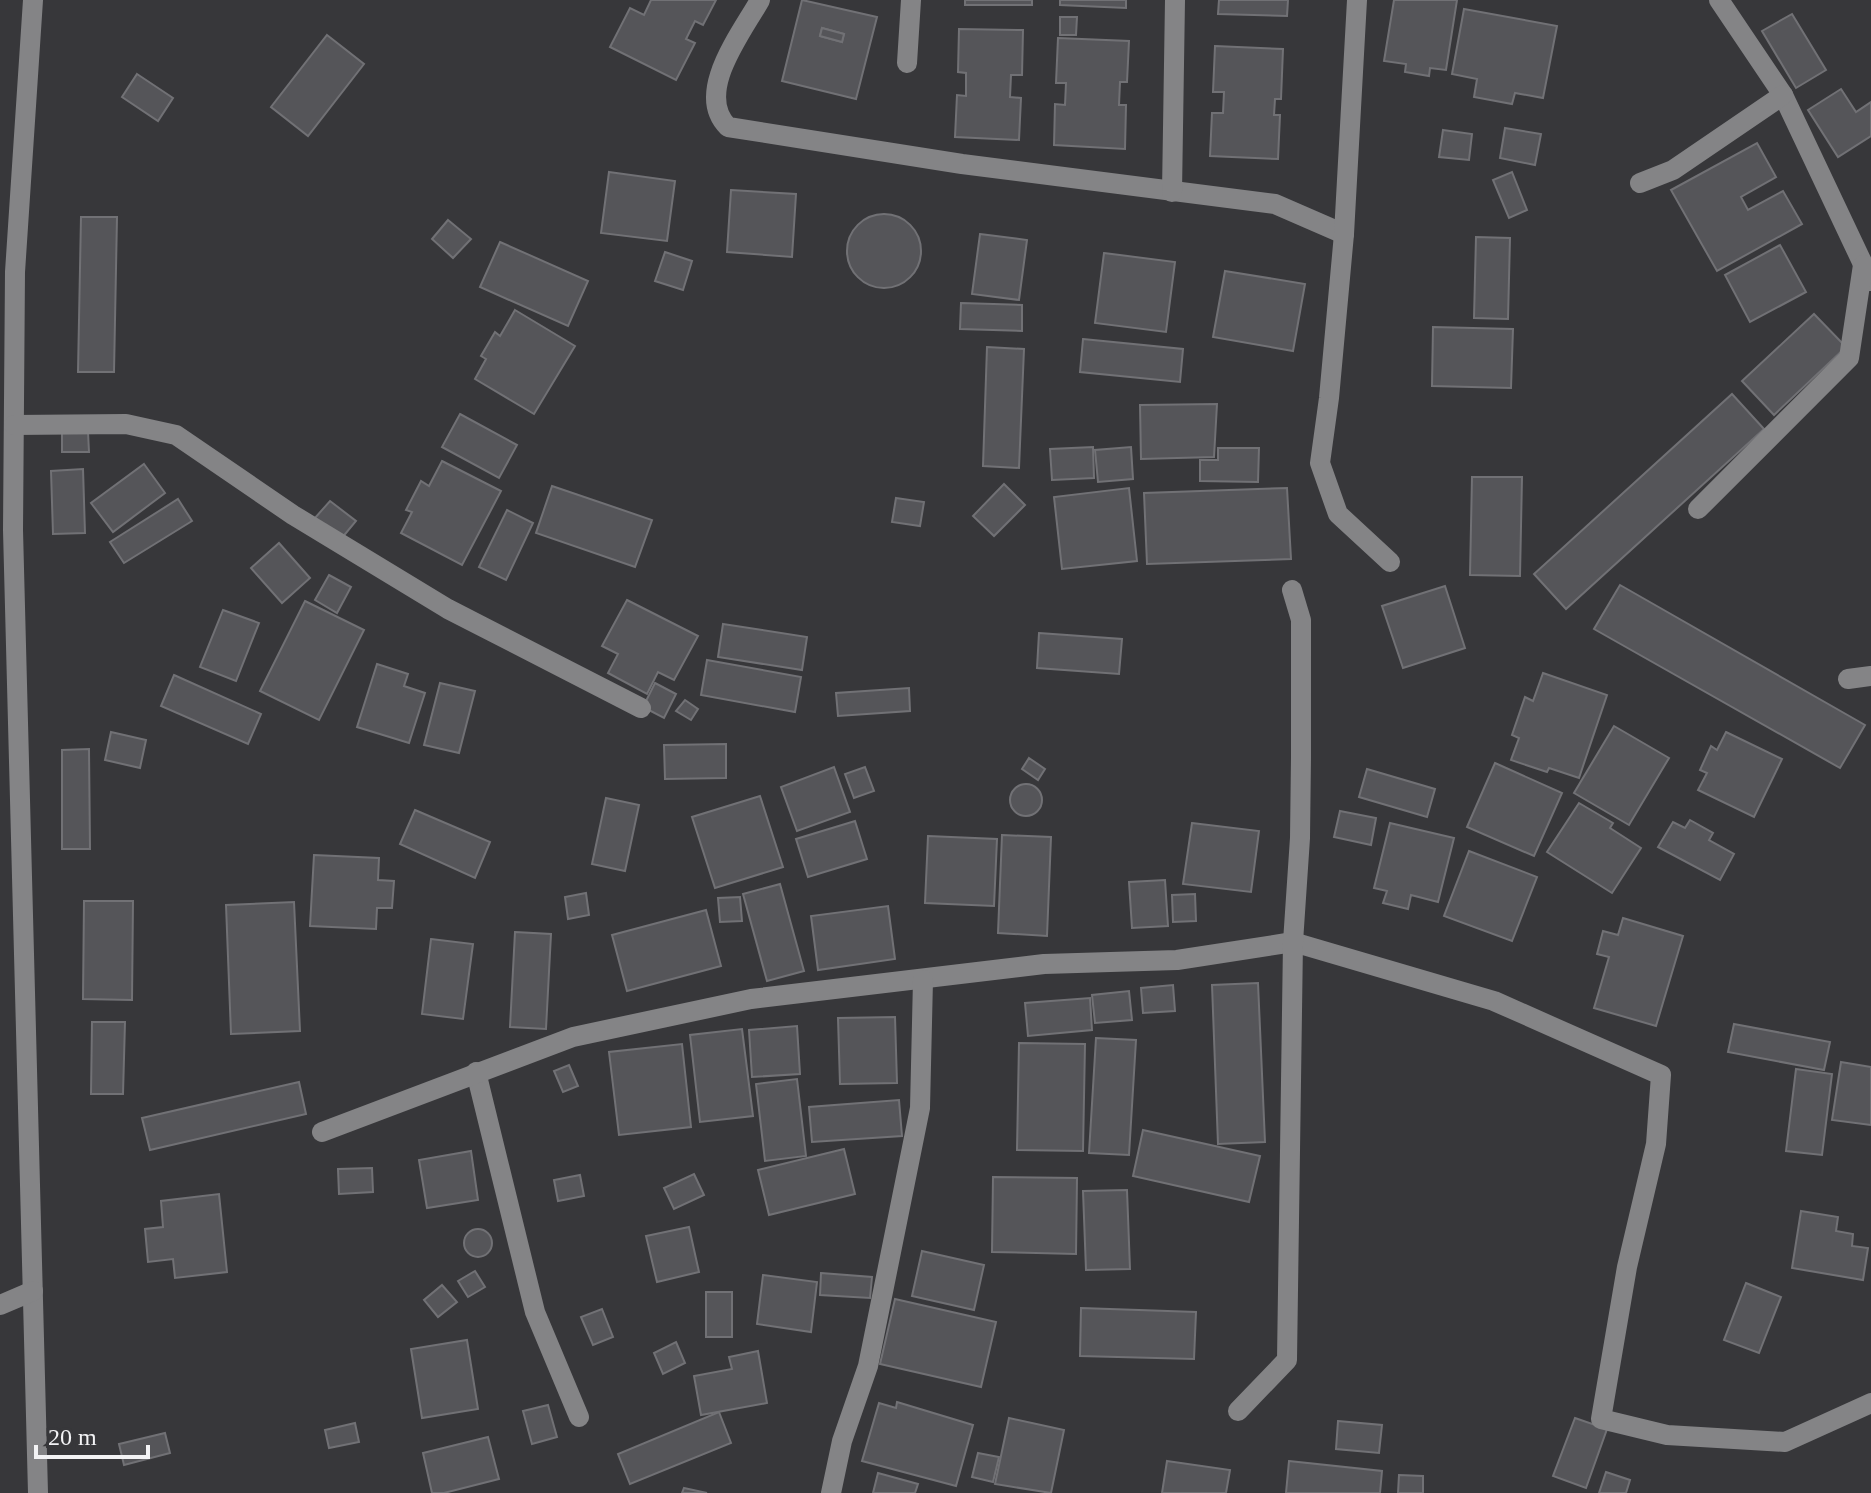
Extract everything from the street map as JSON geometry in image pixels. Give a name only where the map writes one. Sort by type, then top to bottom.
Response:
[{"type":"street","points":[[33,0],[15,272],[14,425],[8,449],[13,530],[38,1493]]},
{"type":"street","points":[[760,0],[723,66],[714,94],[718,116],[728,127],[962,164],[1275,204],[1344,234]]},
{"type":"street","points":[[907,63],[911,0]]},
{"type":"street","points":[[1172,192],[1175,0]]},
{"type":"street","points":[[1357,0],[1344,234],[1320,463],[1338,514],[1390,562]]},
{"type":"street","points":[[1698,509],[1849,358],[1867,273],[1783,95],[1719,0]]},
{"type":"street","points":[[1640,183],[1673,170],[1783,95]]},
{"type":"street","points":[[14,425],[126,424],[176,435],[293,515],[448,609],[641,708]]},
{"type":"street","points":[[1238,1411],[1287,1360],[1293,942],[1300,838],[1301,620],[1292,590]]},
{"type":"street","points":[[1848,679],[1871,676]]},
{"type":"street","points":[[322,1132],[573,1037],[751,999],[1044,964],[1177,960],[1293,942],[1494,1001],[1661,1075],[1656,1144],[1627,1267],[1601,1419],[1667,1435],[1785,1442],[1871,1403]]},
{"type":"street","points":[[831,1493],[842,1441],[868,1366],[920,1108],[923,980]]},
{"type":"street","points":[[476,1072],[535,1312],[579,1417]]},
{"type":"street","points":[[0,1305],[33,1291]]},
{"type":"building","points":[[651,0],[716,0],[703,25],[695,21],[686,39],[695,43],[676,80],[610,47],[630,8],[644,15]]},
{"type":"building","points":[[802,0],[877,17],[856,99],[782,81]],"holes":[[[822,28],[844,34],[842,42],[820,36]]]},
{"type":"building","points":[[965,0],[1032,0],[1032,5],[965,5]]},
{"type":"building","points":[[1060,0],[1126,0],[1126,8],[1060,5]]},
{"type":"building","points":[[1219,0],[1288,0],[1287,16],[1218,14]]},
{"type":"building","points":[[1394,0],[1457,0],[1446,70],[1430,68],[1429,76],[1405,72],[1406,64],[1384,61]]},
{"type":"building","points":[[1464,9],[1557,26],[1543,98],[1515,93],[1512,104],[1474,97],[1477,79],[1452,74]]},
{"type":"building","points":[[1792,14],[1826,70],[1796,88],[1762,31]]},
{"type":"building","points":[[1060,17],[1077,17],[1076,35],[1060,35]]},
{"type":"building","points":[[822,28],[844,34],[842,42],[820,36]]},
{"type":"building","points":[[959,29],[1023,30],[1022,75],[1011,75],[1010,97],[1021,98],[1019,140],[955,137],[957,95],[966,96],[966,73],[958,72]]},
{"type":"building","points":[[327,35],[364,64],[308,136],[271,107]]},
{"type":"building","points":[[1058,38],[1129,41],[1127,82],[1120,82],[1119,105],[1126,105],[1125,149],[1054,145],[1055,104],[1065,105],[1066,83],[1056,83]]},
{"type":"building","points":[[1215,46],[1283,49],[1281,99],[1275,99],[1274,115],[1280,115],[1278,159],[1210,156],[1212,113],[1223,113],[1224,92],[1213,92]]},
{"type":"building","points":[[137,74],[173,98],[158,121],[122,97]]},
{"type":"building","points":[[1841,89],[1856,112],[1871,102],[1871,136],[1838,157],[1808,110]]},
{"type":"building","points":[[1505,128],[1541,134],[1535,165],[1500,158]]},
{"type":"building","points":[[1443,130],[1472,134],[1469,160],[1439,157]]},
{"type":"building","points":[[1757,143],[1776,177],[1741,197],[1748,210],[1783,191],[1802,224],[1717,271],[1671,190]]},
{"type":"building","points":[[609,172],[675,181],[667,241],[601,233]]},
{"type":"building","points":[[1512,172],[1527,210],[1509,218],[1493,180]]},
{"type":"building","points":[[731,190],[796,194],[792,257],[727,252]]},
{"type":"building","points":[[884,214],[898,217],[910,225],[918,237],[921,251],[918,265],[910,277],[898,285],[884,288],[870,285],[858,277],[850,265],[847,251],[850,237],[858,225],[870,217]]},
{"type":"building","points":[[81,217],[117,217],[114,372],[78,372]]},
{"type":"building","points":[[448,220],[471,239],[453,258],[432,239]]},
{"type":"building","points":[[980,234],[1027,240],[1019,300],[972,294]]},
{"type":"building","points":[[1476,237],[1510,238],[1508,319],[1474,318]]},
{"type":"building","points":[[500,242],[588,281],[568,326],[480,287]]},
{"type":"building","points":[[1780,245],[1806,292],[1750,322],[1725,275]]},
{"type":"building","points":[[665,252],[692,261],[683,290],[655,281]]},
{"type":"building","points":[[1104,253],[1175,262],[1166,332],[1095,323]]},
{"type":"building","points":[[1225,271],[1305,284],[1293,351],[1213,337]]},
{"type":"building","points":[[961,303],[1022,305],[1022,331],[960,329]]},
{"type":"building","points":[[515,310],[575,346],[534,414],[475,379],[486,359],[481,356],[495,332],[500,336]]},
{"type":"building","points":[[1814,314],[1846,347],[1774,415],[1742,381]]},
{"type":"building","points":[[1433,327],[1513,329],[1511,388],[1432,386]]},
{"type":"building","points":[[1083,339],[1183,349],[1180,382],[1080,372]]},
{"type":"building","points":[[987,347],[1024,349],[1019,468],[983,466]]},
{"type":"building","points":[[1732,394],[1764,429],[1566,609],[1534,574]]},
{"type":"building","points":[[1217,404],[1214,457],[1141,459],[1140,405]]},
{"type":"building","points":[[460,414],[517,445],[499,478],[442,447]]},
{"type":"building","points":[[88,432],[89,452],[62,452],[62,433]]},
{"type":"building","points":[[1093,447],[1094,478],[1052,480],[1050,449]]},
{"type":"building","points":[[1131,447],[1133,479],[1098,482],[1095,450]]},
{"type":"building","points":[[1218,448],[1259,448],[1258,482],[1200,481],[1200,460],[1218,460]]},
{"type":"building","points":[[442,461],[501,491],[462,565],[401,533],[412,512],[406,510],[421,481],[429,486]]},
{"type":"building","points":[[144,464],[165,493],[113,532],[91,503]]},
{"type":"building","points":[[83,469],[85,533],[53,534],[51,471]]},
{"type":"building","points":[[1472,477],[1522,477],[1520,576],[1470,575]]},
{"type":"building","points":[[1004,484],[1025,505],[994,536],[973,516]]},
{"type":"building","points":[[552,486],[652,520],[635,567],[536,533]]},
{"type":"building","points":[[1129,488],[1137,561],[1062,569],[1054,497]]},
{"type":"building","points":[[1287,488],[1291,559],[1147,564],[1144,493]]},
{"type":"building","points":[[896,498],[924,502],[920,526],[892,522]]},
{"type":"building","points":[[178,499],[192,521],[124,563],[110,542]]},
{"type":"building","points":[[330,501],[356,521],[341,539],[315,518]]},
{"type":"building","points":[[507,510],[533,523],[506,580],[479,567]]},
{"type":"building","points":[[279,543],[310,578],[282,603],[251,568]]},
{"type":"building","points":[[329,575],[351,587],[337,613],[315,600]]},
{"type":"building","points":[[1620,585],[1865,725],[1840,768],[1594,629]]},
{"type":"building","points":[[1445,586],[1465,648],[1403,668],[1382,606]]},
{"type":"building","points":[[627,600],[698,636],[674,680],[658,672],[647,694],[608,673],[618,654],[602,646]]},
{"type":"building","points":[[305,601],[364,630],[319,720],[260,691]]},
{"type":"building","points":[[223,610],[259,623],[236,681],[200,667]]},
{"type":"building","points":[[723,624],[807,637],[802,670],[718,657]]},
{"type":"building","points":[[1039,633],[1122,639],[1119,674],[1037,668]]},
{"type":"building","points":[[707,660],[801,677],[795,712],[701,695]]},
{"type":"building","points":[[377,664],[408,674],[404,686],[425,693],[409,743],[357,727]]},
{"type":"building","points":[[1543,673],[1607,695],[1579,778],[1511,760],[1519,738],[1512,735],[1525,697],[1533,701]]},
{"type":"building","points":[[174,675],[261,714],[248,744],[161,706]]},
{"type":"building","points":[[440,683],[475,691],[459,753],[424,745]]},
{"type":"building","points":[[655,683],[676,694],[664,718],[643,707]]},
{"type":"building","points":[[909,688],[910,711],[838,716],[836,693]]},
{"type":"building","points":[[685,700],[698,709],[691,720],[676,711]]},
{"type":"building","points":[[1614,726],[1669,758],[1629,825],[1574,793]]},
{"type":"building","points":[[111,732],[146,740],[140,768],[105,760]]},
{"type":"building","points":[[1726,732],[1782,759],[1754,817],[1698,790],[1707,773],[1700,770],[1711,746],[1717,750]]},
{"type":"building","points":[[726,744],[726,778],[665,779],[664,745]]},
{"type":"building","points":[[89,749],[90,849],[62,849],[62,750]]},
{"type":"building","points":[[1029,758],[1045,769],[1038,780],[1022,769]]},
{"type":"building","points":[[1495,763],[1562,793],[1534,856],[1467,827]]},
{"type":"building","points":[[834,767],[850,812],[797,831],[781,787]]},
{"type":"building","points":[[865,767],[874,791],[854,798],[845,774]]},
{"type":"building","points":[[1367,769],[1435,789],[1427,817],[1359,797]]},
{"type":"building","points":[[1026,784],[1037,789],[1042,800],[1037,811],[1026,816],[1015,811],[1010,800],[1015,789]]},
{"type":"building","points":[[760,796],[783,867],[715,888],[692,817]]},
{"type":"building","points":[[606,798],[639,805],[625,871],[592,864]]},
{"type":"building","points":[[1579,803],[1613,823],[1610,828],[1641,848],[1612,893],[1547,852]]},
{"type":"building","points":[[415,810],[490,842],[475,878],[400,844]]},
{"type":"building","points":[[1340,811],[1376,818],[1371,845],[1334,837]]},
{"type":"building","points":[[1690,820],[1713,833],[1709,840],[1734,854],[1720,880],[1658,847],[1673,822],[1685,828]]},
{"type":"building","points":[[855,821],[867,859],[808,877],[796,839]]},
{"type":"building","points":[[1192,823],[1259,831],[1251,892],[1183,884]]},
{"type":"building","points":[[1390,823],[1454,838],[1438,902],[1411,895],[1408,909],[1383,903],[1387,891],[1374,888]]},
{"type":"building","points":[[1002,835],[1051,837],[1047,936],[998,933]]},
{"type":"building","points":[[928,836],[997,839],[994,906],[925,903]]},
{"type":"building","points":[[1469,851],[1537,877],[1512,941],[1444,916]]},
{"type":"building","points":[[314,855],[379,858],[378,880],[394,881],[392,908],[377,908],[376,929],[310,926]]},
{"type":"building","points":[[1165,880],[1168,926],[1132,928],[1129,882]]},
{"type":"building","points":[[780,884],[804,971],[767,981],[743,894]]},
{"type":"building","points":[[586,893],[589,915],[568,919],[565,897]]},
{"type":"building","points":[[1195,894],[1196,921],[1173,922],[1172,895]]},
{"type":"building","points":[[740,897],[742,921],[720,922],[718,898]]},
{"type":"building","points":[[84,901],[133,901],[132,1000],[83,999]]},
{"type":"building","points":[[294,902],[300,1031],[231,1034],[226,905]]},
{"type":"building","points":[[888,906],[895,959],[818,970],[811,916]]},
{"type":"building","points":[[706,910],[721,966],[627,991],[612,935]]},
{"type":"building","points":[[1623,918],[1683,936],[1656,1026],[1594,1008],[1609,957],[1597,954],[1603,931],[1618,935]]},
{"type":"building","points":[[515,932],[551,934],[546,1029],[510,1027]]},
{"type":"building","points":[[431,939],[473,944],[463,1019],[422,1014]]},
{"type":"building","points":[[1258,983],[1265,1142],[1218,1144],[1212,985]]},
{"type":"building","points":[[1173,985],[1175,1011],[1143,1013],[1141,988]]},
{"type":"building","points":[[1129,991],[1132,1020],[1095,1023],[1092,995]]},
{"type":"building","points":[[1090,998],[1092,1030],[1028,1036],[1025,1003]]},
{"type":"building","points":[[895,1017],[897,1083],[840,1084],[838,1018]]},
{"type":"building","points":[[92,1022],[125,1022],[123,1094],[91,1094]]},
{"type":"building","points":[[1734,1024],[1830,1042],[1824,1070],[1728,1052]]},
{"type":"building","points":[[797,1026],[800,1074],[752,1077],[749,1030]]},
{"type":"building","points":[[742,1029],[753,1116],[700,1122],[690,1035]]},
{"type":"building","points":[[1096,1038],[1136,1040],[1129,1155],[1089,1153]]},
{"type":"building","points":[[1019,1043],[1085,1044],[1083,1151],[1017,1150]]},
{"type":"building","points":[[682,1044],[691,1127],[619,1135],[609,1052]]},
{"type":"building","points":[[1841,1062],[1871,1067],[1871,1125],[1832,1120]]},
{"type":"building","points":[[569,1065],[578,1086],[563,1092],[554,1071]]},
{"type":"building","points":[[1796,1069],[1832,1074],[1822,1155],[1786,1151]]},
{"type":"building","points":[[797,1079],[806,1156],[765,1161],[756,1084]]},
{"type":"building","points":[[299,1082],[306,1114],[150,1150],[142,1118]]},
{"type":"building","points":[[899,1100],[902,1136],[812,1142],[809,1107]]},
{"type":"building","points":[[1143,1130],[1260,1156],[1249,1202],[1133,1176]]},
{"type":"building","points":[[844,1149],[855,1194],[769,1215],[758,1170]]},
{"type":"building","points":[[471,1151],[478,1200],[427,1208],[419,1160]]},
{"type":"building","points":[[372,1168],[373,1192],[339,1194],[338,1169]]},
{"type":"building","points":[[694,1174],[704,1195],[674,1209],[664,1188]]},
{"type":"building","points":[[580,1175],[584,1196],[558,1201],[554,1180]]},
{"type":"building","points":[[993,1177],[1077,1178],[1076,1254],[992,1252]]},
{"type":"building","points":[[1127,1190],[1130,1269],[1086,1270],[1083,1191]]},
{"type":"building","points":[[219,1194],[227,1272],[175,1278],[173,1259],[148,1262],[145,1229],[163,1227],[161,1201]]},
{"type":"building","points":[[1801,1211],[1838,1217],[1836,1231],[1853,1234],[1852,1246],[1868,1248],[1863,1280],[1792,1268]]},
{"type":"building","points":[[689,1227],[699,1272],[657,1282],[646,1236]]},
{"type":"building","points":[[478,1229],[488,1233],[492,1243],[488,1253],[478,1257],[468,1253],[464,1243],[468,1233]]},
{"type":"building","points":[[922,1251],[984,1265],[974,1310],[912,1296]]},
{"type":"building","points":[[475,1271],[485,1287],[468,1297],[458,1281]]},
{"type":"building","points":[[821,1273],[872,1277],[870,1298],[820,1295]]},
{"type":"building","points":[[763,1275],[817,1282],[811,1332],[757,1324]]},
{"type":"building","points":[[1746,1283],[1781,1297],[1759,1353],[1724,1340]]},
{"type":"building","points":[[442,1285],[457,1302],[438,1317],[424,1300]]},
{"type":"building","points":[[706,1292],[732,1292],[732,1337],[706,1337]]},
{"type":"building","points":[[895,1299],[996,1322],[981,1387],[880,1364]]},
{"type":"building","points":[[1081,1308],[1196,1312],[1194,1359],[1080,1356]]},
{"type":"building","points":[[602,1309],[613,1337],[593,1345],[581,1317]]},
{"type":"building","points":[[467,1340],[478,1409],[422,1418],[411,1349]]},
{"type":"building","points":[[676,1342],[685,1363],[663,1374],[654,1353]]},
{"type":"building","points":[[758,1351],[767,1403],[701,1415],[694,1376],[732,1369],[729,1357]]},
{"type":"building","points":[[897,1402],[973,1425],[956,1486],[862,1461],[879,1403],[896,1408]]},
{"type":"building","points":[[548,1405],[557,1437],[532,1444],[523,1411]]},
{"type":"building","points":[[719,1412],[731,1443],[630,1484],[618,1454]]},
{"type":"building","points":[[1009,1418],[1064,1430],[1051,1493],[995,1484]]},
{"type":"building","points":[[1575,1418],[1607,1429],[1586,1488],[1553,1476]]},
{"type":"building","points":[[1338,1421],[1382,1425],[1379,1453],[1336,1449]]},
{"type":"building","points":[[355,1423],[359,1442],[329,1448],[325,1430]]},
{"type":"building","points":[[165,1433],[170,1453],[124,1465],[119,1444]]},
{"type":"building","points":[[488,1437],[499,1479],[444,1493],[432,1493],[423,1453]]},
{"type":"building","points":[[978,1453],[999,1457],[993,1482],[972,1477]]},
{"type":"building","points":[[1167,1461],[1230,1470],[1226,1493],[1162,1493]]},
{"type":"building","points":[[1289,1461],[1382,1471],[1380,1493],[1286,1493]]},
{"type":"building","points":[[1606,1472],[1630,1480],[1626,1493],[1599,1493]]},
{"type":"building","points":[[878,1473],[918,1484],[915,1493],[873,1493]]},
{"type":"building","points":[[1399,1475],[1423,1476],[1423,1493],[1398,1493]]},
{"type":"building","points":[[684,1488],[707,1493],[682,1493]]}]
